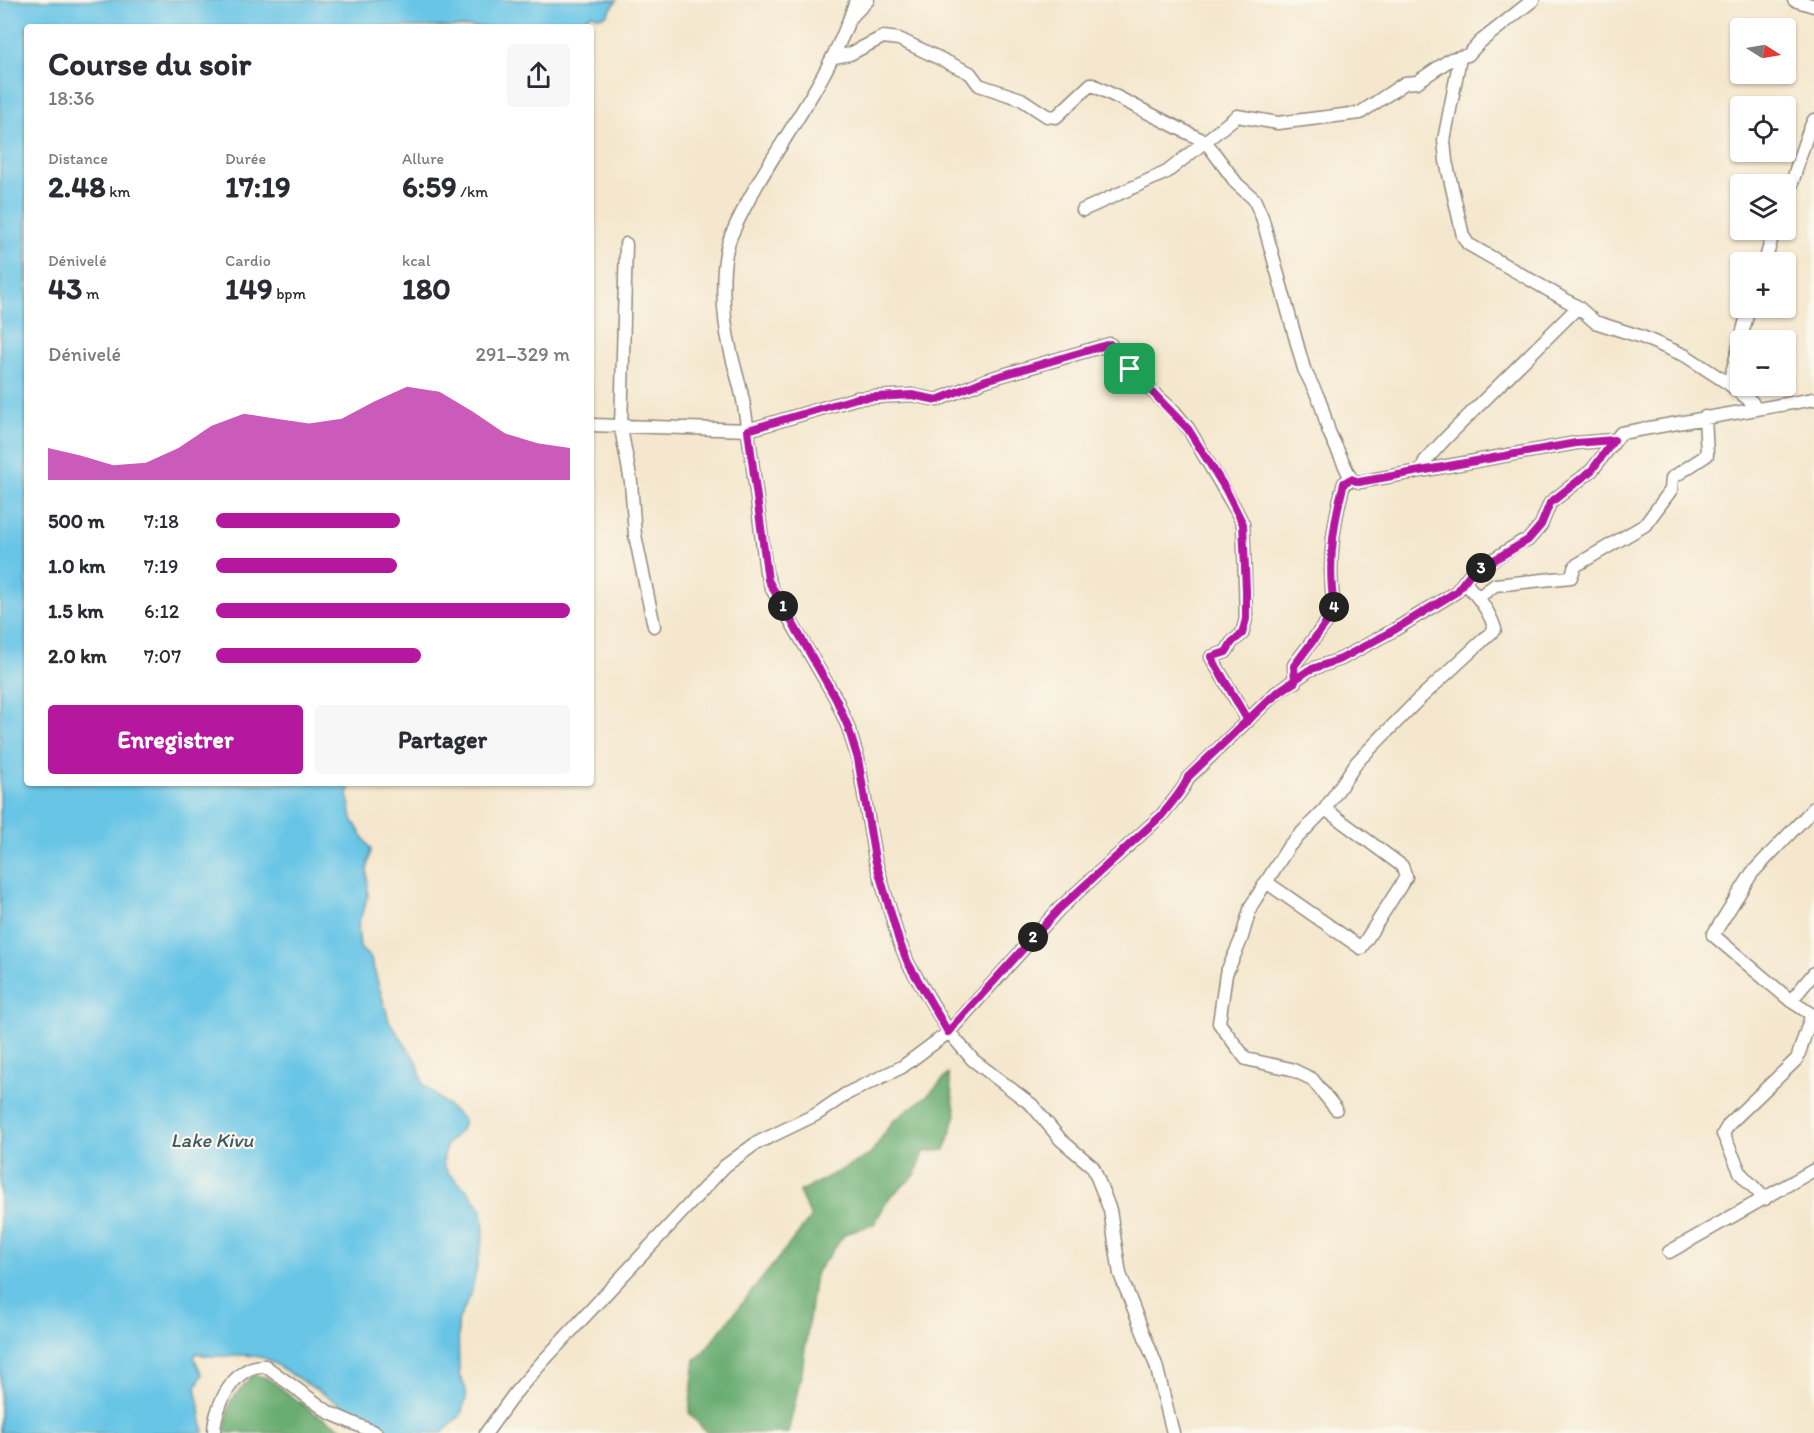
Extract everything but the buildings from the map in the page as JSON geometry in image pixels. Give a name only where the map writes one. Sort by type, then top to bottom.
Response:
[{"type":"street","points":[[856,0],[834,57],[759,182],[730,237],[726,254],[724,278],[729,346],[744,402],[768,580],[836,699],[848,727],[858,759],[875,859],[899,941],[908,963],[948,1032],[973,1060],[1032,1105],[1061,1140],[1093,1167],[1110,1210],[1120,1274],[1156,1365],[1173,1433]]},
{"type":"street","points":[[850,17],[868,0]]},
{"type":"street","points":[[1083,210],[1167,172],[1237,116],[1278,123],[1360,113],[1405,83],[1417,82],[1451,59],[1468,55],[1480,42],[1533,0]]},
{"type":"street","points":[[1794,0],[1814,6]]},
{"type":"street","points":[[834,57],[850,54],[883,37],[899,39],[970,73],[979,85],[1025,101],[1047,116],[1056,117],[1091,84],[1206,142],[1237,184],[1254,199],[1262,217],[1304,369],[1320,401],[1329,432],[1351,479],[1359,482],[1576,443],[1614,440]]},
{"type":"street","points":[[1460,58],[1444,140],[1446,161],[1463,236],[1468,244],[1578,307],[1595,322],[1642,337],[1686,356],[1729,384],[1752,402],[1755,408]]},
{"type":"street","points":[[1796,175],[1803,142],[1814,120]]},
{"type":"street","points":[[626,244],[621,428],[631,482],[635,536],[654,626]]},
{"type":"street","points":[[1422,469],[1425,461],[1446,438],[1578,307]]},
{"type":"street","points":[[1729,384],[1746,318]]},
{"type":"street","points":[[594,425],[621,428],[748,430],[857,398],[912,395],[937,400],[986,380],[1110,344],[1138,380],[1174,411],[1188,429],[1225,488],[1243,524],[1246,619],[1242,634],[1232,642],[1226,652],[1211,657],[1248,721]]},
{"type":"street","points":[[486,1433],[514,1393],[725,1166],[754,1144],[817,1114],[846,1094],[902,1067],[948,1032],[1059,909],[1162,815],[1174,796],[1186,786],[1188,777],[1276,693],[1295,682],[1309,670],[1341,659],[1394,630],[1456,592],[1470,574],[1528,540],[1541,525],[1550,503],[1592,470],[1621,433],[1814,399]]},
{"type":"street","points":[[1479,597],[1495,585],[1571,577],[1575,566],[1645,525],[1671,490],[1672,478],[1707,455],[1705,417]]},
{"type":"street","points":[[1295,682],[1294,666],[1335,611],[1331,589],[1334,543],[1342,489],[1344,483],[1351,479]]},
{"type":"street","points":[[1336,1108],[1312,1078],[1291,1069],[1246,1059],[1219,1023],[1226,974],[1241,940],[1251,906],[1290,846],[1325,809],[1357,762],[1417,701],[1495,629],[1491,616],[1479,597],[1464,582]]},
{"type":"street","points":[[1765,1199],[1742,1173],[1723,1134],[1729,1124],[1797,1059],[1813,1015],[1791,1001],[1713,935],[1752,873],[1814,808]]},
{"type":"street","points":[[1266,882],[1361,948],[1406,877],[1402,866],[1325,809]]},
{"type":"street","points":[[1791,1001],[1814,973]]},
{"type":"street","points":[[1669,1252],[1814,1170]]},
{"type":"street","points":[[214,1433],[217,1415],[230,1386],[246,1369],[254,1366],[265,1366],[330,1413],[376,1433]]},
{"type":"green space","points":[[948,1074],[956,1114],[945,1150],[924,1152],[915,1175],[889,1198],[874,1224],[845,1234],[815,1274],[802,1371],[788,1433],[707,1433],[689,1413],[695,1359],[701,1355],[811,1217],[799,1192],[870,1155],[892,1122],[929,1094]]},
{"type":"green space","points":[[253,1374],[267,1378],[317,1415],[353,1433],[224,1433],[230,1402]]},
{"type":"water","name":"Lake Kivu","points":[[0,0],[617,0],[607,15],[599,17],[592,14],[585,18],[583,24],[24,24],[24,786],[350,786],[348,796],[352,819],[371,850],[367,870],[368,895],[358,925],[360,948],[371,959],[389,1021],[417,1062],[423,1084],[464,1120],[461,1130],[446,1145],[443,1163],[448,1173],[469,1192],[482,1210],[484,1232],[471,1294],[458,1321],[459,1375],[466,1389],[466,1399],[460,1416],[442,1433],[386,1433],[267,1359],[248,1355],[212,1356],[197,1353],[194,1357],[202,1375],[196,1387],[204,1433],[0,1433]]},
{"type":"route","points":[[1130,369],[1110,344],[986,380],[937,400],[912,395],[878,399],[857,398],[748,430],[768,580],[836,699],[848,727],[858,759],[875,859],[899,941],[908,963],[948,1032],[1059,909],[1082,890],[1119,852],[1156,821],[1174,796],[1186,786],[1188,777],[1227,742],[1266,704],[1276,693],[1295,682],[1309,670],[1341,659],[1394,630],[1456,592],[1470,574],[1521,542],[1528,540],[1541,525],[1550,503],[1592,470],[1614,440],[1576,443],[1359,482],[1351,479],[1344,483],[1331,564],[1331,589],[1335,611],[1294,666],[1295,682],[1281,690],[1276,693],[1248,721],[1211,657],[1226,652],[1232,642],[1242,634],[1246,619],[1243,524],[1225,488],[1212,471],[1188,429],[1174,411],[1138,380],[1130,369]]}]
